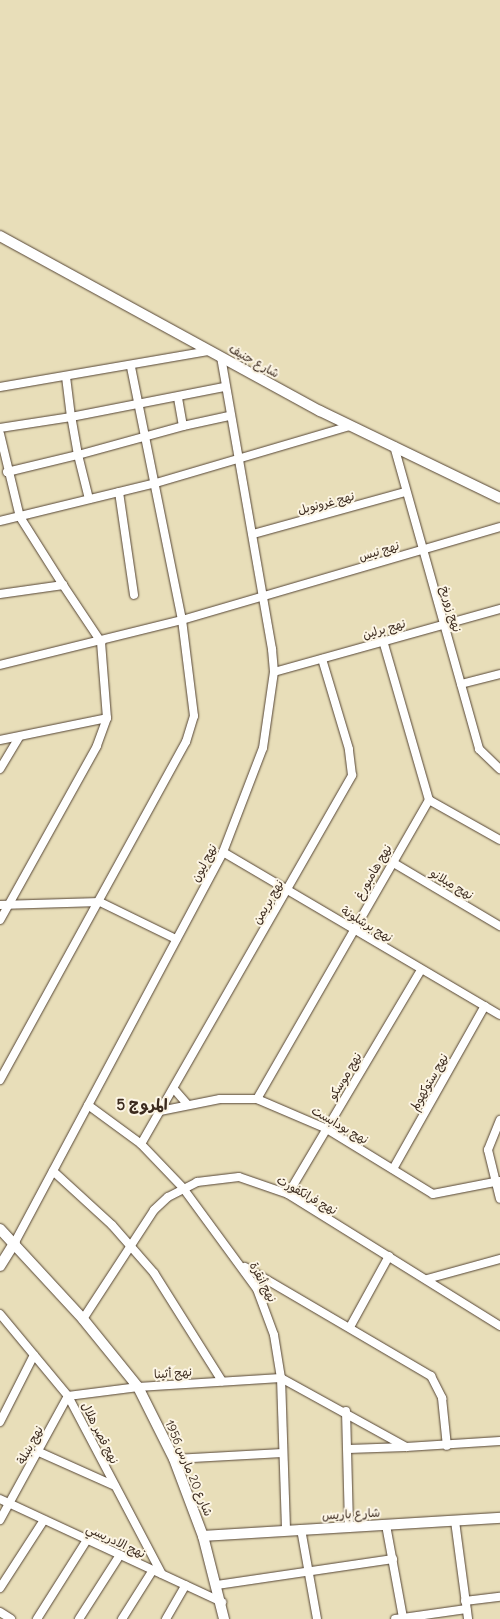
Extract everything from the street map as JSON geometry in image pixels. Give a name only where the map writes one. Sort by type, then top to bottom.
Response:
[{"type":"street","name":"شارع جنيف","points":[[0,236],[208,351],[350,426],[500,498]]},
{"type":"street","points":[[0,387],[131,367],[208,351]]},
{"type":"street","name":"نهج ليون","points":[[15,1242],[223,852],[256,774],[274,672],[265,596],[229,416],[221,357]]},
{"type":"street","points":[[0,1080],[100,902],[191,729],[194,700],[182,620],[156,483],[142,436],[131,367]]},
{"type":"street","points":[[66,378],[78,455],[89,499]]},
{"type":"street","points":[[0,428],[136,406],[224,388]]},
{"type":"street","points":[[178,398],[183,426]]},
{"type":"street","points":[[7,472],[78,455],[142,436],[229,416]]},
{"type":"street","points":[[0,521],[156,483],[350,426]]},
{"type":"street","points":[[0,434],[7,472],[20,517],[101,642],[106,718],[97,746],[0,920]]},
{"type":"street","name":"نهج زوريخ","points":[[394,446],[405,492],[479,749],[500,769]]},
{"type":"street","points":[[118,492],[134,595]]},
{"type":"street","name":"نهج غرونوبل","points":[[253,534],[405,492]]},
{"type":"street","name":"نهج نيس","points":[[0,665],[101,642],[182,620],[500,527]]},
{"type":"street","points":[[0,594],[63,585]]},
{"type":"street","name":"نهج برلين","points":[[274,672],[500,609]]},
{"type":"street","points":[[383,641],[429,800],[500,840]]},
{"type":"street","name":"نهج بريمن","points":[[141,1144],[288,890],[353,769],[322,659]]},
{"type":"street","points":[[461,684],[500,674]]},
{"type":"street","points":[[0,740],[106,718]]},
{"type":"street","points":[[0,769],[19,737]]},
{"type":"street","name":"نهج هامبورغ","points":[[257,1099],[429,800]]},
{"type":"street","name":"نهج برشلونة","points":[[223,852],[500,1015]]},
{"type":"street","name":"نهج ميلانو","points":[[392,862],[500,926]]},
{"type":"street","points":[[0,905],[100,902],[176,939]]},
{"type":"street","name":"نهج موسكو","points":[[288,1194],[421,970]]},
{"type":"street","name":"نهج ستوكهولم","points":[[393,1169],[485,1006]]},
{"type":"street","points":[[174,1089],[187,1104]]},
{"type":"street","name":"نهج بودابست","points":[[160,1112],[187,1104],[257,1099],[327,1129],[438,1196],[498,1182]]},
{"type":"street","name":"نهج أنقرة","points":[[88,1105],[141,1144],[183,1188],[241,1265],[256,1289],[274,1335],[280,1378],[286,1530]]},
{"type":"street","points":[[500,1120],[488,1144],[498,1182],[500,1199]]},
{"type":"street","points":[[53,1171],[130,1244],[179,1307],[222,1381]]},
{"type":"street","name":"نهج فرانكفورت","points":[[83,1319],[130,1244],[154,1210],[183,1188],[216,1177],[239,1177],[288,1194],[500,1326]]},
{"type":"street","name":"شارع 20 مارس 1956","points":[[0,1230],[15,1242],[83,1319],[138,1387],[174,1459],[204,1536],[222,1602],[224,1619]]},
{"type":"street","points":[[0,1266],[15,1242]]},
{"type":"street","points":[[350,1326],[389,1256]]},
{"type":"street","points":[[427,1279],[500,1259]]},
{"type":"street","points":[[241,1265],[350,1326],[431,1376],[442,1398],[447,1446]]},
{"type":"street","name":"نهج قصر هلال","points":[[0,1314],[68,1396],[162,1574]]},
{"type":"street","points":[[0,1422],[34,1355]]},
{"type":"street","points":[[280,1378],[346,1411],[406,1447]]},
{"type":"street","name":"نهج أثينا","points":[[68,1396],[138,1387],[280,1378]]},
{"type":"street","name":"نهج بنبلة","points":[[0,1520],[40,1452],[68,1396]]},
{"type":"street","points":[[346,1411],[349,1527]]},
{"type":"street","points":[[348,1449],[447,1446],[500,1441]]},
{"type":"street","points":[[40,1452],[115,1486]]},
{"type":"street","points":[[174,1459],[283,1453]]},
{"type":"street","name":"نهج الادريسي","points":[[0,1499],[222,1602]]},
{"type":"street","name":"شارع باريس","points":[[204,1536],[500,1518]]},
{"type":"street","points":[[0,1588],[44,1520]]},
{"type":"street","points":[[455,1521],[468,1619]]},
{"type":"street","points":[[386,1525],[399,1619],[500,1598]]},
{"type":"street","points":[[301,1529],[318,1619]]},
{"type":"street","points":[[37,1619],[87,1540]]},
{"type":"street","points":[[79,1619],[120,1555]]},
{"type":"street","points":[[217,1585],[392,1559]]},
{"type":"street","points":[[122,1619],[153,1570]]},
{"type":"street","points":[[166,1619],[186,1585]]},
{"type":"street","points":[[0,1612],[11,1619]]},
{"type":"district","name":"المروج 5","points":[[142,1105]]}]
